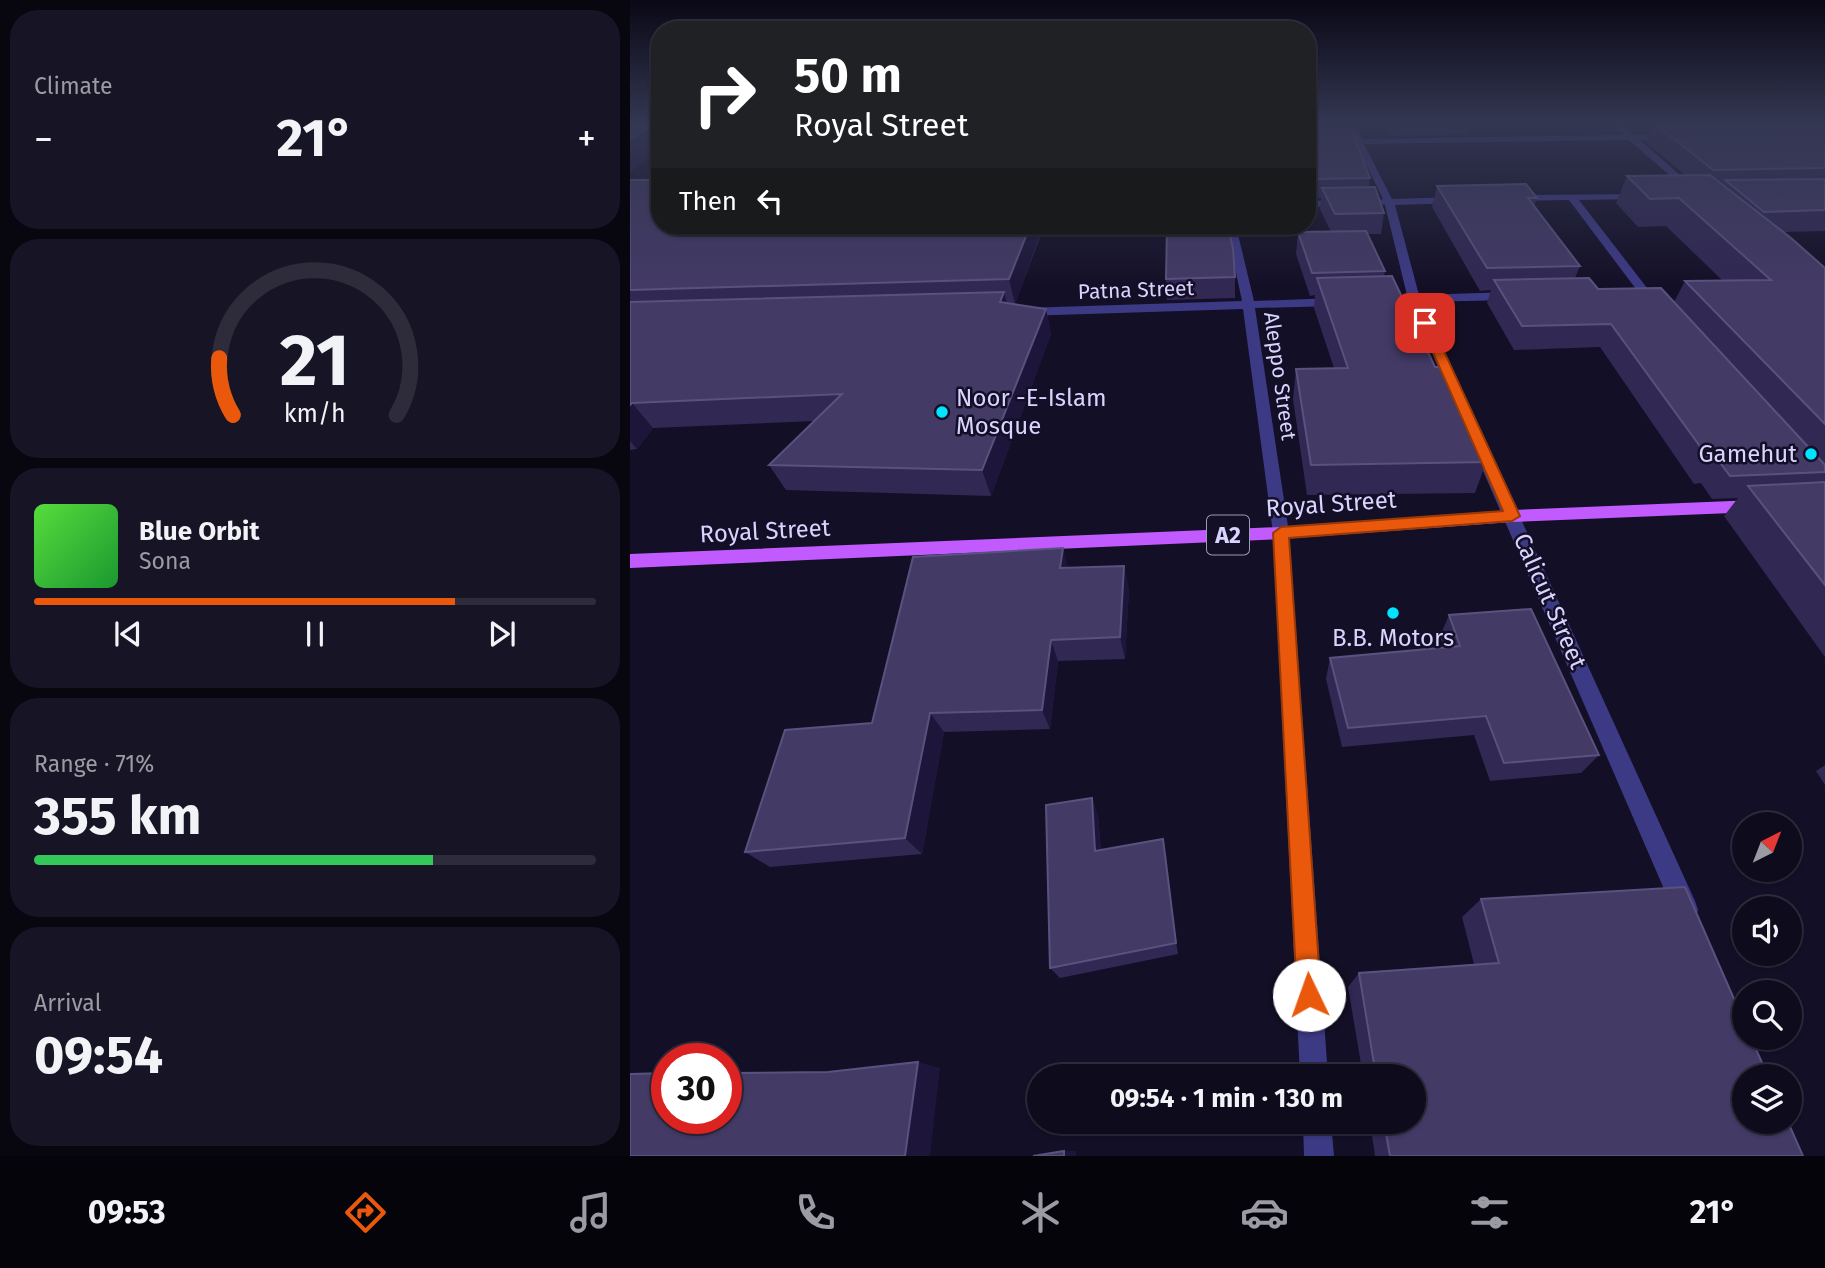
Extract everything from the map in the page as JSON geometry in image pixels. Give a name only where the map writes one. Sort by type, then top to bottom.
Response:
[{"type":"main road","name":"Royal Street","points":[[630,562],[1281,533],[1512,516],[1771,505]]},
{"type":"street","name":"Calicut Street","points":[[1372,178],[1414,298],[1692,923]]},
{"type":"street","points":[[1678,178],[1697,195],[1683,195]]},
{"type":"street","points":[[1507,199],[1655,195]]},
{"type":"street","points":[[1572,197],[1637,293],[1661,313]]},
{"type":"street","points":[[1382,202],[1468,200]]},
{"type":"street","points":[[1316,204],[1348,203]]},
{"type":"street","name":"Aleppo Street","points":[[1233,235],[1249,306],[1281,533],[1313,1064]]},
{"type":"street","points":[[1387,300],[1522,296]]},
{"type":"street","name":"Patna Street","points":[[1014,313],[1345,302]]},
{"type":"street","points":[[1318,1134],[1319,1156]]},
{"type":"building","points":[[1629,178],[1714,178],[1825,268],[1825,424],[1685,281],[1771,280],[1679,198],[1650,199]]},
{"type":"building","points":[[1825,179],[1825,210],[1764,212],[1725,180]]},
{"type":"building","points":[[630,180],[651,180],[651,235],[1026,235],[1009,279],[630,290]]},
{"type":"building","points":[[1526,184],[1537,198],[1528,198],[1580,266],[1487,268],[1437,186]]},
{"type":"building","points":[[1375,187],[1384,213],[1335,214],[1322,188]]},
{"type":"building","points":[[1366,231],[1385,271],[1312,273],[1299,235],[1316,235],[1316,232]]},
{"type":"building","points":[[1167,235],[1230,235],[1235,277],[1166,279]]},
{"type":"building","points":[[1392,276],[1435,367],[1449,367],[1486,462],[1311,465],[1296,369],[1348,368],[1317,278]]},
{"type":"building","points":[[1589,278],[1598,289],[1661,288],[1825,465],[1825,472],[1730,476],[1718,460],[1710,460],[1611,324],[1522,326],[1494,280]]},
{"type":"building","points":[[1004,292],[1000,302],[1046,309],[982,470],[769,465],[842,394],[630,405],[630,302]]},
{"type":"building","points":[[1825,482],[1825,585],[1748,486]]},
{"type":"building","points":[[1063,548],[1060,568],[1124,566],[1120,637],[1051,640],[1042,710],[930,713],[905,838],[745,852],[785,730],[872,723],[913,557]]},
{"type":"building","points":[[1531,609],[1599,755],[1504,763],[1486,716],[1348,728],[1330,658],[1460,646],[1449,615]]},
{"type":"building","points":[[1092,798],[1095,851],[1163,839],[1176,943],[1050,968],[1046,805]]},
{"type":"building","points":[[1685,887],[1732,994],[1732,1050],[1756,1050],[1763,1064],[1732,1064],[1732,1134],[1793,1134],[1803,1156],[1390,1156],[1386,1134],[1426,1134],[1426,1064],[1374,1064],[1359,973],[1499,963],[1481,899]]},
{"type":"building","points":[[918,1062],[905,1156],[630,1156],[630,1074],[651,1073],[651,1134],[742,1134],[742,1073],[828,1072]]},
{"type":"building","points":[[1064,1151],[1064,1156],[1033,1156]]},
{"type":"place","name":"Noor -E-Islam Mosque","points":[[942,412]]},
{"type":"place","name":"Gamehut","points":[[1811,454]]},
{"type":"place","name":"B.B. Motors","points":[[1393,613]]},
{"type":"route","points":[[1309,995],[1281,533],[1512,516],[1425,323]]}]
